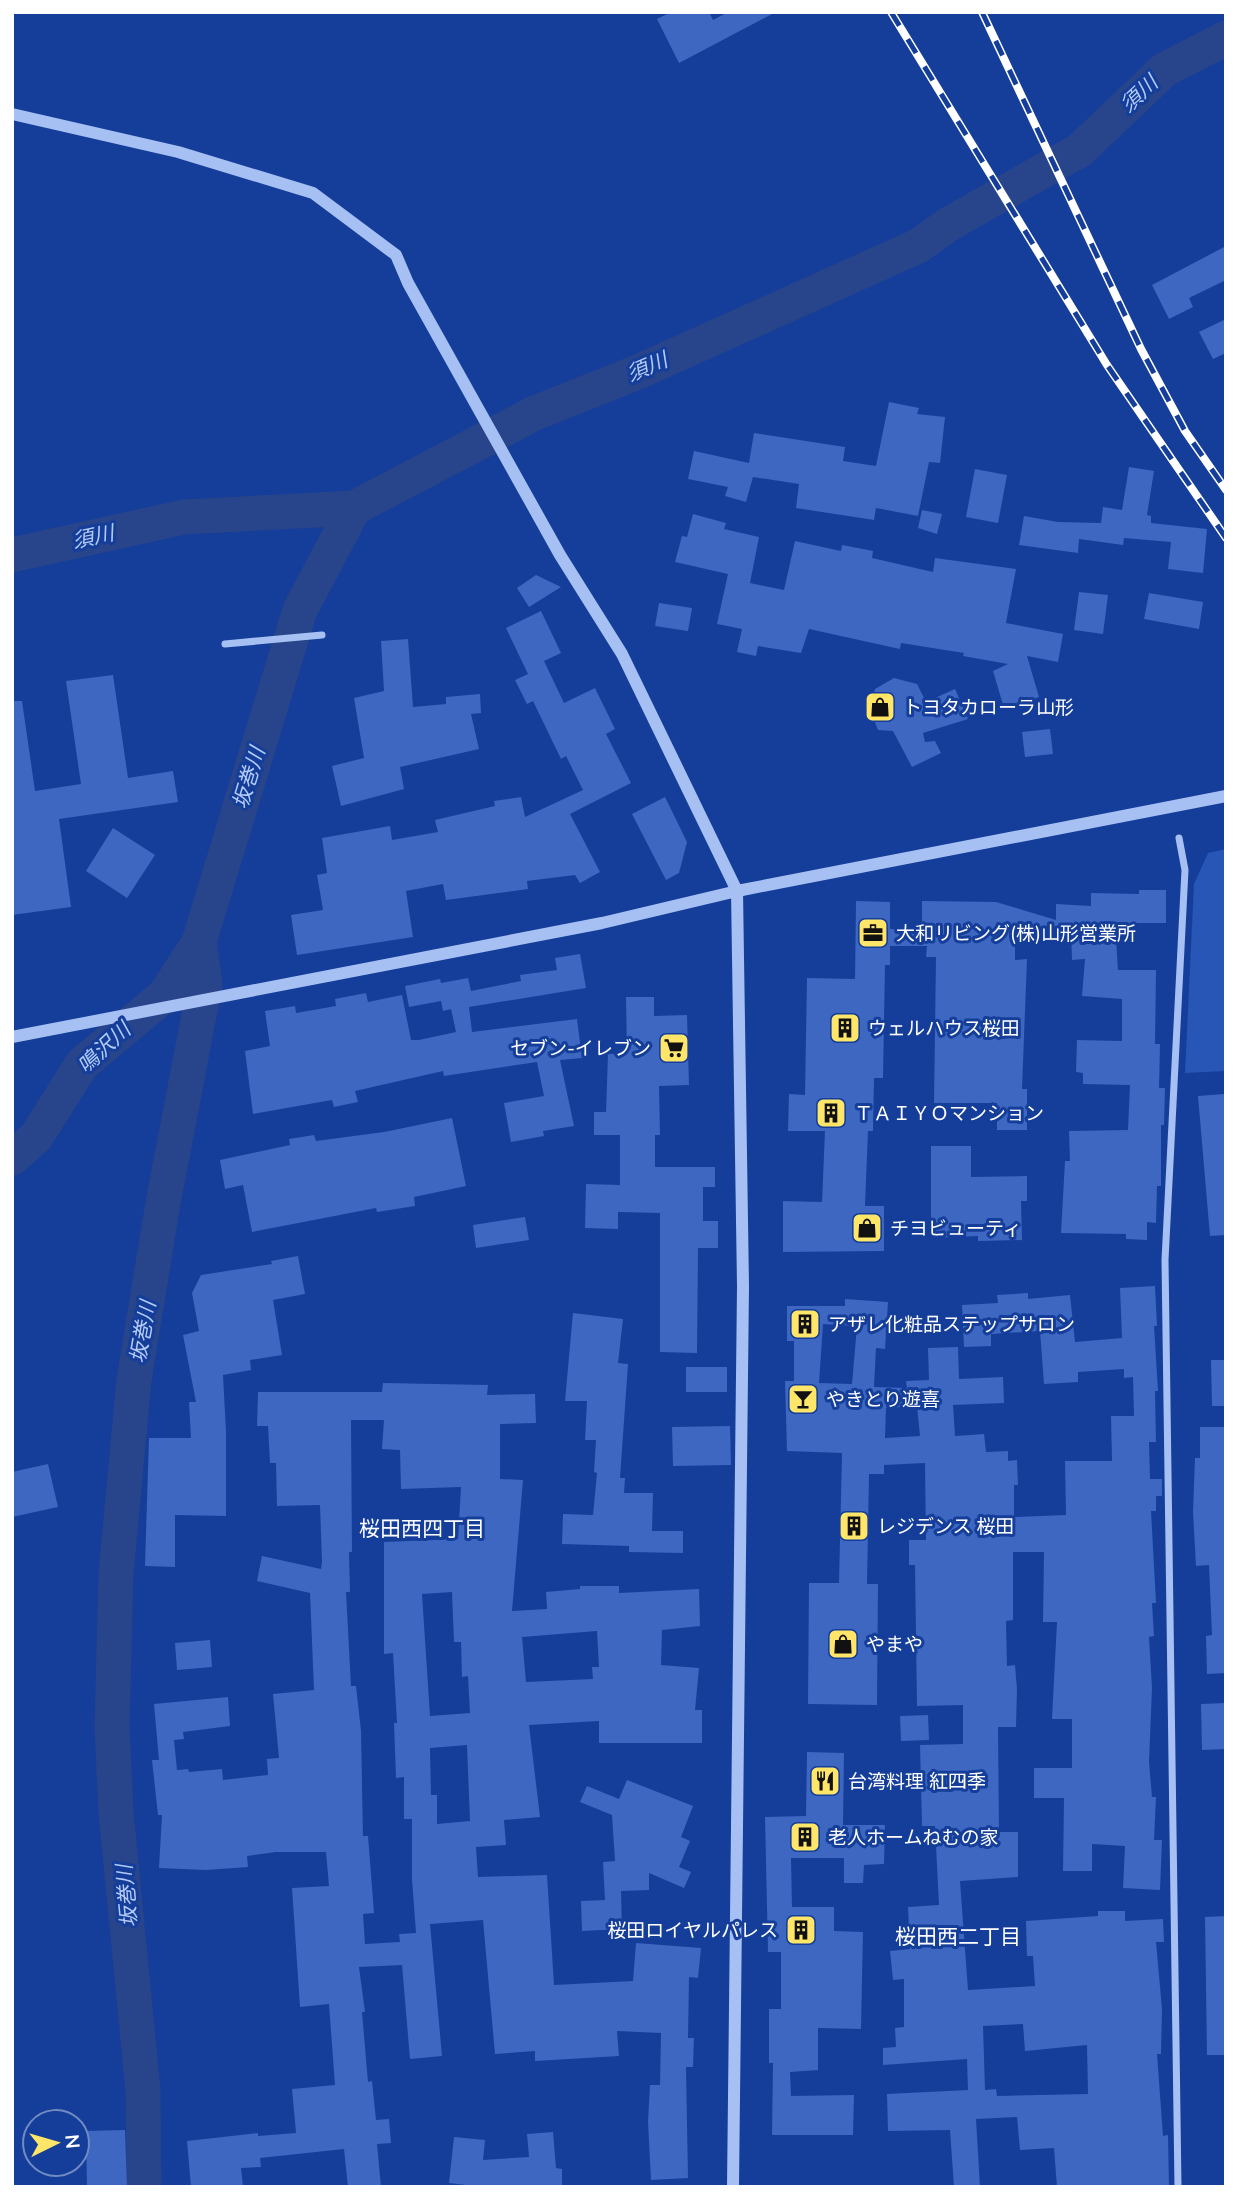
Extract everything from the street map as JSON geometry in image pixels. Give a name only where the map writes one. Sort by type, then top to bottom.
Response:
[{"type":"street","points":[[12,114],[172,151],[313,193],[396,255],[408,283],[547,533],[622,654],[737,891],[743,1286],[733,2187]]},
{"type":"street","points":[[225,643],[321,635]]},
{"type":"street","points":[[12,1037],[602,923],[737,891],[1226,796]]},
{"type":"street","points":[[1178,2187],[1165,1260],[1185,870],[1179,838]]},
{"type":"shaded area","points":[[1226,849],[1226,1071],[1185,1073],[1194,884],[1208,853]]},
{"type":"building","points":[[671,12],[709,12],[713,20],[728,12],[776,12],[679,63],[657,19]]},
{"type":"building","points":[[1226,246],[1226,280],[1189,298],[1193,307],[1169,319],[1152,285]]},
{"type":"building","points":[[1226,319],[1226,353],[1213,359],[1199,332]]},
{"type":"building","points":[[889,402],[919,408],[917,414],[945,417],[940,463],[929,462],[918,516],[876,508],[874,520],[796,508],[799,484],[753,477],[746,502],[725,496],[728,487],[688,479],[694,451],[749,463],[754,433],[845,447],[843,461],[876,466]]},
{"type":"building","points":[[1129,467],[1154,471],[1147,515],[1151,516],[1151,523],[1207,529],[1203,573],[1168,569],[1171,542],[1124,538],[1123,545],[1079,539],[1078,553],[1019,545],[1024,516],[1058,522],[1101,523],[1103,507],[1122,510]]},
{"type":"building","points":[[975,469],[1007,475],[998,523],[966,517]]},
{"type":"building","points":[[922,510],[942,514],[937,534],[918,528]]},
{"type":"building","points":[[693,514],[726,523],[724,529],[759,537],[750,583],[784,590],[795,541],[841,551],[842,545],[873,551],[872,558],[933,572],[935,558],[1016,569],[1006,623],[1063,634],[1058,662],[1027,656],[1039,697],[1004,708],[993,671],[1008,664],[963,656],[964,653],[901,643],[900,649],[809,629],[801,653],[758,646],[756,656],[737,652],[742,629],[717,624],[728,574],[675,562],[682,536],[687,537]]},
{"type":"building","points":[[536,575],[561,587],[529,607],[517,588]]},
{"type":"building","points":[[1079,592],[1108,595],[1103,634],[1074,630]]},
{"type":"building","points":[[1149,593],[1203,602],[1199,629],[1144,619]]},
{"type":"building","points":[[659,603],[692,608],[688,631],[655,626]]},
{"type":"building","points":[[541,611],[561,653],[544,661],[564,703],[595,688],[615,729],[606,734],[631,783],[570,814],[600,872],[580,883],[575,875],[527,881],[528,889],[446,900],[443,884],[406,891],[413,937],[297,955],[291,915],[323,910],[317,875],[327,873],[322,838],[390,826],[392,840],[438,832],[435,820],[495,806],[494,801],[521,797],[525,817],[583,790],[566,756],[561,759],[533,701],[527,704],[515,680],[528,674],[506,628]]},
{"type":"building","points":[[408,639],[413,707],[446,704],[446,697],[480,694],[481,713],[471,714],[479,749],[400,767],[404,789],[341,806],[332,766],[364,758],[354,698],[384,691],[381,641]]},
{"type":"building","points":[[113,675],[128,778],[173,771],[178,802],[59,819],[71,907],[12,915],[12,701],[22,701],[35,791],[81,784],[66,681]]},
{"type":"building","points":[[894,678],[917,684],[926,702],[955,689],[968,719],[923,733],[925,742],[935,741],[941,753],[912,767],[893,731],[878,730],[870,710],[875,689]]},
{"type":"building","points":[[1050,729],[1053,754],[1025,757],[1022,732]]},
{"type":"building","points":[[665,797],[687,842],[679,873],[666,880],[632,814]]},
{"type":"building","points":[[113,828],[155,855],[127,898],[86,871]]},
{"type":"building","points":[[1139,890],[1166,890],[1166,923],[1115,923],[1118,970],[1156,970],[1155,1044],[1160,1044],[1159,1088],[1165,1088],[1164,1125],[1161,1125],[1161,1186],[1157,1186],[1156,1223],[1147,1222],[1147,1240],[1126,1239],[1126,1234],[1061,1233],[1065,1161],[1070,1161],[1069,1131],[1128,1130],[1130,1085],[1083,1084],[1083,1073],[1076,1072],[1077,1040],[1122,1041],[1122,999],[1082,996],[1085,959],[1072,960],[1071,929],[1015,925],[1015,960],[1027,959],[1022,1089],[1027,1089],[1027,1130],[997,1130],[997,1103],[934,1103],[936,957],[926,957],[927,946],[890,946],[890,965],[885,965],[883,1078],[874,1078],[873,1131],[868,1131],[865,1206],[884,1206],[884,1251],[783,1252],[783,1201],[822,1202],[825,1131],[788,1131],[789,1094],[805,1095],[807,978],[855,979],[856,901],[890,902],[890,929],[922,930],[922,901],[996,902],[1056,920],[1056,904],[1091,906],[1091,893],[1139,894]]},
{"type":"building","points":[[580,954],[586,988],[469,1007],[472,1032],[577,1019],[582,1058],[560,1060],[574,1126],[543,1131],[544,1136],[511,1142],[504,1103],[544,1096],[537,1062],[444,1076],[443,1071],[355,1091],[358,1102],[334,1107],[332,1100],[253,1114],[245,1051],[270,1046],[265,1011],[295,1006],[296,1013],[336,1006],[335,999],[366,993],[368,1002],[402,995],[411,1040],[419,1040],[456,1032],[451,1009],[443,1011],[441,1001],[409,1007],[405,986],[440,979],[441,983],[468,978],[471,991],[521,981],[520,975],[557,970],[555,958]]},
{"type":"building","points":[[626,997],[654,997],[654,1016],[687,1015],[689,1085],[659,1086],[660,1135],[655,1135],[655,1167],[715,1167],[715,1187],[703,1187],[703,1221],[718,1221],[718,1248],[698,1248],[697,1353],[660,1352],[660,1213],[618,1212],[618,1229],[585,1228],[586,1184],[620,1185],[620,1135],[594,1135],[594,1112],[606,1112],[608,1054],[627,1054]]},
{"type":"building","points":[[1224,1094],[1226,1235],[1210,1236],[1198,1096]]},
{"type":"building","points":[[452,1118],[466,1186],[414,1197],[415,1206],[377,1212],[376,1208],[252,1232],[243,1185],[225,1189],[220,1160],[290,1145],[289,1139],[314,1135],[316,1141],[384,1132]]},
{"type":"building","points":[[931,1146],[971,1146],[971,1177],[1027,1176],[1027,1201],[1021,1201],[1022,1240],[978,1241],[978,1236],[931,1238]]},
{"type":"building","points":[[525,1217],[529,1240],[476,1248],[473,1225]]},
{"type":"building","points":[[298,1256],[305,1294],[273,1300],[282,1355],[250,1360],[251,1370],[223,1375],[226,1516],[175,1515],[175,1567],[145,1566],[149,1438],[191,1438],[189,1402],[196,1402],[183,1335],[199,1331],[192,1293],[201,1275],[272,1264],[271,1261]]},
{"type":"building","points":[[1155,1286],[1157,1326],[1154,1326],[1158,1391],[1155,1391],[1156,1442],[1149,1442],[1150,1479],[1162,1479],[1162,1496],[1156,1496],[1156,1511],[1151,1511],[1156,1603],[1152,1603],[1154,1636],[1149,1637],[1152,1688],[1149,1762],[1152,1797],[1156,1797],[1154,1840],[1162,1840],[1160,1890],[1123,1888],[1125,1846],[1092,1844],[1092,1871],[1063,1871],[1064,1798],[1034,1798],[1034,1768],[1072,1768],[1072,1719],[1052,1719],[1057,1622],[1043,1622],[1044,1552],[1013,1552],[1013,1620],[1006,1621],[1007,1666],[1015,1665],[1016,1727],[998,1727],[999,1832],[1018,1832],[1018,1877],[960,1881],[968,1990],[1035,1986],[1033,1956],[1027,1956],[1026,1921],[1098,1916],[1098,1911],[1125,1911],[1125,1921],[1163,1919],[1164,1942],[1156,1942],[1162,2009],[1161,2054],[1157,2054],[1163,2136],[1168,2135],[1169,2187],[1057,2187],[1054,2148],[1020,2150],[1017,2117],[976,2119],[980,2187],[954,2187],[950,2130],[888,2131],[887,2094],[968,2090],[967,2059],[883,2065],[883,2048],[896,2047],[895,2028],[904,2027],[904,1979],[893,1980],[890,1951],[910,1949],[908,1907],[939,1905],[935,1826],[922,1826],[920,1745],[963,1744],[963,1705],[917,1706],[915,1565],[909,1565],[909,1540],[926,1540],[925,1463],[884,1465],[884,1474],[869,1474],[867,1584],[878,1584],[877,1705],[808,1704],[809,1583],[839,1583],[842,1453],[787,1451],[785,1381],[794,1381],[794,1341],[787,1341],[787,1306],[845,1306],[845,1299],[888,1302],[885,1349],[876,1348],[874,1387],[907,1388],[906,1381],[929,1380],[928,1348],[958,1347],[959,1379],[1003,1377],[1004,1403],[953,1405],[955,1436],[984,1434],[986,1452],[1008,1451],[1008,1461],[1017,1460],[1018,1485],[1014,1485],[1014,1517],[1066,1515],[1065,1461],[1112,1461],[1111,1416],[1134,1416],[1133,1377],[1124,1378],[1124,1369],[1078,1372],[1078,1382],[1044,1384],[1040,1331],[991,1334],[991,1346],[964,1347],[962,1305],[998,1303],[997,1295],[1028,1293],[1028,1299],[1070,1295],[1075,1342],[1122,1338],[1120,1288]],"holes":[[[823,1324],[857,1326],[852,1384],[819,1383]],[[917,1406],[920,1436],[885,1438],[886,1408]],[[1023,2024],[1025,2051],[1087,2045],[1088,2094],[997,2096],[996,2089],[985,2090],[983,2026]]]},
{"type":"building","points":[[573,1313],[623,1319],[618,1363],[628,1364],[620,1478],[625,1478],[624,1493],[653,1493],[652,1531],[683,1531],[683,1553],[629,1552],[629,1546],[562,1544],[563,1514],[593,1515],[597,1473],[594,1472],[596,1440],[585,1440],[587,1401],[565,1401]]},
{"type":"building","points":[[1211,1360],[1226,1360],[1226,1406],[1212,1406]]},
{"type":"building","points":[[686,1367],[727,1367],[727,1392],[686,1392]]},
{"type":"building","points":[[383,1383],[488,1385],[487,1395],[535,1394],[536,1423],[500,1424],[500,1479],[523,1480],[512,1611],[547,1609],[546,1592],[580,1589],[580,1586],[619,1586],[619,1593],[699,1589],[700,1626],[662,1630],[661,1665],[699,1668],[695,1710],[702,1710],[702,1743],[599,1743],[599,1721],[529,1725],[540,1817],[504,1820],[506,1845],[476,1847],[478,1877],[547,1875],[554,1985],[633,1981],[636,1943],[701,1948],[698,1978],[689,1977],[688,2038],[694,2038],[693,2067],[686,2067],[688,2178],[651,2180],[648,2122],[650,2085],[660,2085],[661,2033],[617,2031],[619,2056],[535,2061],[535,2051],[495,2054],[483,1920],[430,1924],[442,2056],[410,2059],[402,1965],[359,1967],[365,2012],[362,2012],[368,2082],[372,2081],[376,2120],[389,2119],[391,2143],[377,2144],[381,2187],[348,2187],[344,2149],[260,2158],[261,2167],[241,2168],[243,2187],[191,2187],[187,2141],[258,2133],[258,2136],[296,2133],[292,2089],[335,2085],[329,2004],[300,2007],[292,1888],[329,1886],[326,1852],[276,1852],[247,1856],[248,1867],[206,1870],[159,1868],[162,1815],[158,1815],[152,1760],[159,1760],[154,1704],[228,1697],[230,1726],[183,1732],[184,1739],[174,1740],[177,1770],[188,1769],[189,1772],[222,1769],[223,1780],[268,1775],[267,1759],[279,1758],[273,1694],[314,1690],[310,1593],[257,1581],[262,1556],[321,1569],[322,1562],[320,1505],[277,1506],[276,1463],[270,1463],[268,1426],[257,1426],[258,1392],[382,1392]],"holes":[[[351,1420],[384,1420],[382,1449],[400,1450],[401,1489],[461,1487],[458,1539],[384,1542],[384,1654],[393,1653],[397,1723],[394,1723],[396,1778],[404,1777],[404,1819],[412,1819],[412,1879],[416,1933],[399,1934],[400,1942],[365,1944],[363,1914],[374,1913],[368,1836],[363,1836],[361,1731],[356,1686],[351,1686],[346,1592],[350,1592],[349,1552],[352,1552]],[[452,1592],[454,1642],[461,1642],[462,1677],[468,1676],[470,1713],[430,1716],[422,1594]],[[597,1631],[599,1667],[592,1667],[593,1679],[526,1682],[522,1637]],[[467,1745],[470,1821],[437,1824],[437,1795],[431,1795],[430,1748]]]},
{"type":"building","points":[[730,1426],[731,1465],[673,1466],[672,1427]]},
{"type":"building","points":[[1200,1427],[1226,1427],[1226,1673],[1207,1674],[1206,1636],[1212,1635],[1209,1565],[1196,1566],[1193,1512],[1195,1458],[1200,1458]]},
{"type":"building","points":[[48,1464],[58,1507],[12,1517],[12,1472]]},
{"type":"building","points":[[210,1640],[212,1667],[177,1670],[175,1643]]},
{"type":"building","points":[[1226,1703],[1226,1749],[1202,1750],[1201,1704]]},
{"type":"building","points":[[928,1715],[929,1740],[901,1741],[900,1716]]},
{"type":"building","points":[[807,1752],[844,1753],[843,1825],[885,1825],[884,1864],[864,1865],[863,1883],[844,1883],[844,1858],[791,1858],[792,1907],[834,1907],[834,1931],[863,1932],[861,2029],[818,2028],[818,2070],[790,2072],[791,2096],[854,2095],[853,2135],[772,2135],[773,2063],[769,2063],[769,2009],[781,2009],[781,1952],[768,1952],[765,1817],[806,1816]]},
{"type":"building","points":[[627,1780],[693,1806],[681,1837],[690,1841],[679,1867],[691,1872],[684,1888],[649,1873],[649,1890],[621,1891],[622,1929],[582,1931],[581,1901],[605,1900],[603,1862],[615,1861],[612,1815],[580,1802],[587,1786],[619,1799]]},
{"type":"building","points":[[1226,1916],[1226,2055],[1207,2055],[1205,1917]]},
{"type":"building","points":[[125,2130],[127,2187],[87,2187],[87,2178],[91,2178],[91,2131]]},
{"type":"building","points":[[553,2132],[556,2168],[562,2169],[562,2187],[483,2187],[449,2183],[454,2137],[485,2140],[483,2160],[529,2157],[527,2134]]},
{"type":"waterway","name":"須川","points":[[12,555],[184,517],[354,508],[535,413],[638,372],[918,246],[949,224],[1080,150],[1164,70],[1226,38]]},
{"type":"waterway","name":"坂巻川","points":[[144,2187],[143,2091],[116,1812],[112,1727],[116,1573],[134,1380],[163,1203],[205,984],[199,942],[300,610],[354,508]]},
{"type":"waterway","name":"鳴沢川","points":[[12,1158],[36,1137],[82,1064],[165,995],[199,942]]},
{"type":"railway","points":[[891,12],[1107,365],[1226,538]]},
{"type":"railway","points":[[982,12],[1141,349],[1185,431],[1226,490]]},
{"type":"place","name":"トヨタカローラ山形","points":[[880,707]]},
{"type":"place","name":"大和リビング(株)山形営業所","points":[[873,933]]},
{"type":"place","name":"ウェルハウス桜田","points":[[845,1028]]},
{"type":"place","name":"セブン-イレブン","points":[[674,1048]]},
{"type":"place","name":"ＴＡＩＹＯマンション","points":[[831,1113]]},
{"type":"place","name":"チヨビューティ","points":[[867,1228]]},
{"type":"place","name":"アザレ化粧品ステップサロン","points":[[805,1324]]},
{"type":"place","name":"やきとり遊喜","points":[[803,1399]]},
{"type":"place","name":"レジデンス 桜田","points":[[854,1526]]},
{"type":"place","name":"やまや","points":[[843,1644]]},
{"type":"place","name":"台湾料理 紅四季","points":[[825,1781]]},
{"type":"place","name":"老人ホームねむの家","points":[[805,1837]]},
{"type":"place","name":"桜田ロイヤルパレス","points":[[801,1930]]},
{"type":"district","name":"桜田西四丁目","points":[[422,1529]]},
{"type":"district","name":"桜田西二丁目","points":[[958,1937]]}]
